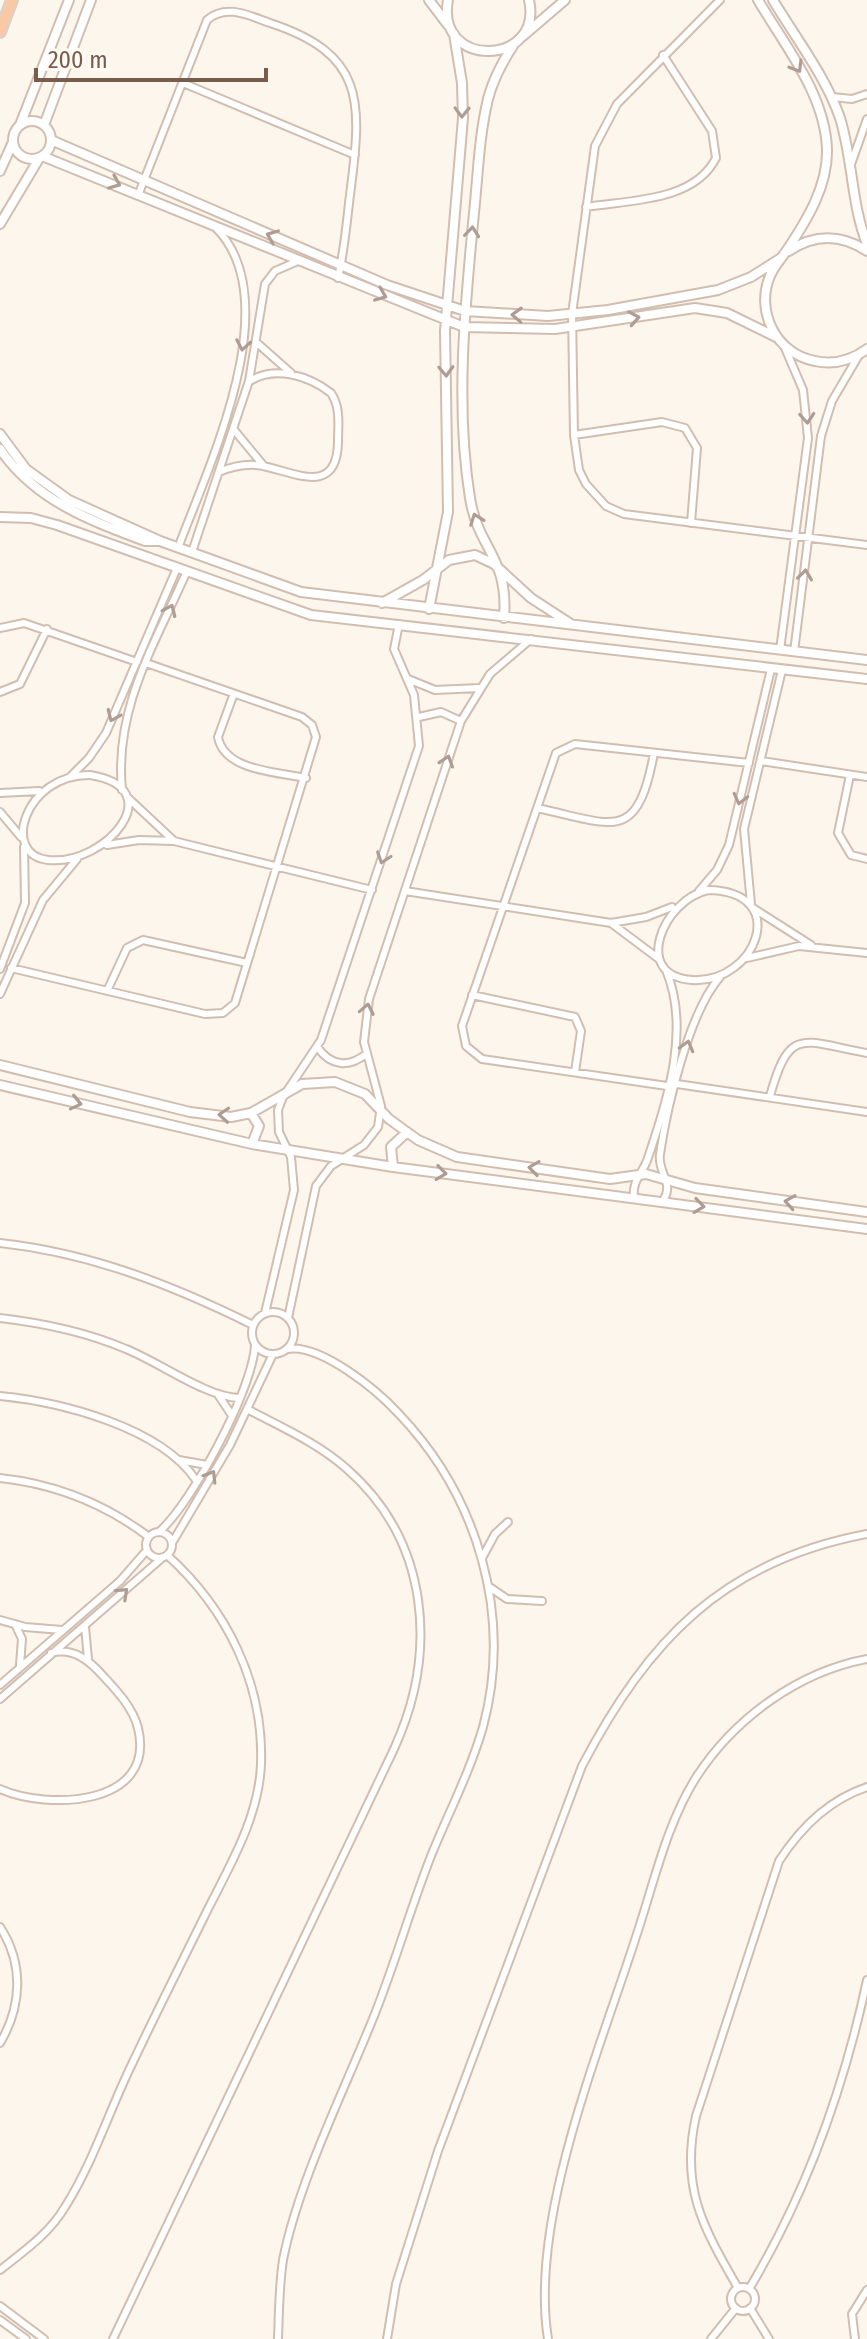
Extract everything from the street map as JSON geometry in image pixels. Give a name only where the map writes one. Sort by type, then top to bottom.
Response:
[{"type":"highway","points":[[0,32],[12,0]]},
{"type":"street","points":[[0,171],[69,0]]},
{"type":"street","points":[[91,0],[44,125],[51,140],[143,182],[447,306],[465,311],[520,316],[572,314],[718,290],[751,277],[800,243],[818,238],[837,238],[867,251]]},
{"type":"street","points":[[429,0],[452,31],[471,49],[482,52],[493,52],[516,41],[565,0]]},
{"type":"street","points":[[429,609],[448,512],[445,321],[463,118],[462,83],[448,0]]},
{"type":"street","points":[[504,618],[501,572],[477,522],[469,495],[464,327],[483,121],[491,87],[529,18],[529,0]]},
{"type":"street","points":[[720,0],[617,104],[598,134],[571,328],[574,435],[579,470],[595,497],[624,514],[867,545]]},
{"type":"street","points":[[758,0],[812,92],[826,132],[827,158],[821,186],[771,273],[765,298],[769,323],[803,390],[808,422],[780,650]]},
{"type":"street","points":[[773,0],[831,97],[867,244]]},
{"type":"street","points":[[139,193],[204,25],[217,13],[235,12],[294,31],[323,48],[347,77],[357,107],[355,155],[338,278]]},
{"type":"street","points":[[586,207],[682,190],[699,181],[712,167],[717,151],[712,131],[663,55]]},
{"type":"street","points":[[183,83],[355,155]]},
{"type":"street","points":[[831,97],[852,99],[867,94]]},
{"type":"street","points":[[850,167],[867,119]]},
{"type":"street","points":[[20,125],[32,121],[44,125]]},
{"type":"street","points":[[0,224],[51,140]]},
{"type":"street","points":[[13,141],[22,156],[41,156],[139,193],[338,278],[464,327],[571,328],[695,308],[727,313],[812,361],[829,363],[864,351]]},
{"type":"street","points":[[178,548],[231,396],[246,327],[247,291],[234,253],[211,222]]},
{"type":"street","points":[[192,552],[249,381],[265,284],[275,271],[298,261]]},
{"type":"street","points":[[256,342],[293,376]]},
{"type":"street","points":[[794,652],[825,418],[864,351]]},
{"type":"street","points":[[219,472],[242,465],[314,478],[327,472],[336,461],[339,409],[335,398],[322,387],[293,376],[270,372],[249,381]]},
{"type":"street","points":[[231,396],[243,400]]},
{"type":"street","points":[[574,435],[662,422],[685,428],[697,448],[691,523]]},
{"type":"street","points":[[234,430],[245,447],[266,467]]},
{"type":"street","points":[[0,434],[26,469],[53,490],[160,541],[288,588],[380,604],[867,660]]},
{"type":"street","points":[[0,449],[23,477],[60,505],[145,541],[160,541]]},
{"type":"street","points":[[196,499],[207,504]]},
{"type":"street","points":[[0,517],[44,521],[296,611],[867,679]]},
{"type":"street","points":[[380,604],[455,557],[475,555],[531,598],[575,626]]},
{"type":"street","points":[[71,777],[101,742],[177,568]]},
{"type":"street","points":[[104,845],[126,821],[128,811],[120,747],[123,724],[187,571]]},
{"type":"street","points":[[0,628],[24,623],[137,662]]},
{"type":"street","points":[[253,1325],[265,1313],[294,1190],[288,1150],[279,1132],[277,1117],[287,1091],[318,1048],[416,763],[419,717],[408,679],[394,649],[399,624]]},
{"type":"street","points":[[0,692],[20,684],[47,629]]},
{"type":"street","points":[[287,1349],[294,1331],[288,1318],[316,1186],[325,1172],[372,1137],[378,1127],[381,1111],[366,1054],[365,1021],[369,999],[461,721],[479,688],[502,662],[531,639]]},
{"type":"street","points":[[11,968],[205,1014],[223,1013],[235,1003],[317,743],[312,725],[296,715],[233,696],[146,663]]},
{"type":"street","points":[[405,891],[611,923],[646,917],[697,893],[711,878],[725,853],[771,669]]},
{"type":"street","points":[[743,960],[758,928],[752,906],[744,829],[782,670]]},
{"type":"street","points":[[408,679],[450,692],[479,688]]},
{"type":"street","points":[[233,696],[218,737],[227,757],[306,778]]},
{"type":"street","points":[[419,717],[441,712],[461,721]]},
{"type":"street","points":[[667,1086],[482,1059],[473,1054],[462,1036],[472,995],[552,759],[568,745],[749,763]]},
{"type":"street","points":[[537,808],[604,822],[627,818],[644,800],[654,753]]},
{"type":"street","points":[[761,761],[867,777]]},
{"type":"street","points":[[850,775],[838,833],[851,855],[867,859]]},
{"type":"street","points":[[0,793],[39,791],[71,777],[97,776],[112,781],[174,841]]},
{"type":"street","points":[[1,965],[25,903],[27,868],[22,841],[23,818],[39,791]]},
{"type":"street","points":[[0,812],[22,841],[41,859],[79,858]]},
{"type":"street","points":[[0,994],[43,900],[79,858],[104,845],[139,840],[174,841],[372,890]]},
{"type":"street","points":[[697,893],[731,891],[811,945]]},
{"type":"street","points":[[634,1197],[634,1185],[649,1156],[678,1031],[675,998],[661,960],[661,933],[678,904]]},
{"type":"street","points":[[611,923],[661,960]]},
{"type":"street","points":[[107,991],[127,948],[143,940],[247,963]]},
{"type":"street","points":[[663,1201],[667,1181],[660,1156],[677,1084],[694,1021],[720,977],[743,960],[776,949],[811,945],[867,953]]},
{"type":"street","points":[[666,970],[681,978],[720,977]]},
{"type":"street","points":[[472,995],[575,1017],[581,1031],[575,1072]]},
{"type":"street","points":[[770,1096],[780,1061],[796,1045],[811,1043],[867,1053]]},
{"type":"street","points":[[318,1048],[325,1057],[340,1063],[352,1063],[366,1054]]},
{"type":"street","points":[[0,1065],[190,1112],[231,1117],[251,1113],[287,1091],[310,1082],[335,1082],[358,1090],[406,1133],[438,1150],[472,1160],[610,1179],[640,1174],[667,1181],[867,1212]]},
{"type":"street","points":[[677,1084],[867,1112]]},
{"type":"street","points":[[0,1085],[288,1150],[393,1167],[867,1229]]},
{"type":"street","points":[[251,1113],[259,1126],[252,1144]]},
{"type":"street","points":[[393,1167],[391,1147],[406,1133]]},
{"type":"street","points":[[0,1243],[57,1252],[142,1275],[253,1325]]},
{"type":"street","points":[[265,1313],[275,1312],[288,1318]]},
{"type":"street","points":[[0,1318],[68,1330],[122,1347],[219,1396],[239,1398]]},
{"type":"street","points":[[149,1537],[159,1532],[207,1465],[220,1440],[252,1366],[255,1345],[253,1325]]},
{"type":"street","points":[[255,1345],[273,1354]]},
{"type":"street","points":[[0,1699],[165,1556],[230,1445],[273,1354],[287,1349],[304,1349],[327,1359],[367,1386],[402,1416],[449,1479],[466,1511],[488,1586],[494,1648],[482,1728],[290,2231],[279,2292],[278,2339]]},
{"type":"street","points":[[0,1396],[47,1403],[95,1416],[177,1459],[207,1465]]},
{"type":"street","points":[[219,1396],[231,1414]]},
{"type":"street","points":[[113,2339],[394,1749],[418,1679],[422,1629],[416,1579],[408,1555],[383,1509],[347,1469],[326,1452],[247,1409]]},
{"type":"street","points":[[220,1440],[230,1445]]},
{"type":"street","points":[[177,1459],[196,1480]]},
{"type":"street","points":[[0,1478],[41,1484],[86,1499],[149,1537]]},
{"type":"street","points":[[482,1558],[489,1542],[508,1522]]},
{"type":"street","points":[[159,1532],[166,1534],[172,1543]]},
{"type":"street","points":[[387,2339],[396,2284],[438,2151],[582,1766],[612,1709],[675,1632],[726,1587],[802,1549],[867,1534]]},
{"type":"street","points":[[0,1685],[96,1601],[147,1550],[149,1537]]},
{"type":"street","points":[[0,2270],[41,2237],[71,2198],[130,2067],[243,1838],[259,1785],[259,1731],[242,1659],[225,1623],[200,1586],[165,1556],[152,1556],[147,1550]]},
{"type":"street","points":[[488,1586],[518,1602],[542,1601]]},
{"type":"street","points":[[96,1601],[104,1611]]},
{"type":"street","points":[[0,1620],[62,1630]]},
{"type":"street","points":[[15,1624],[22,1639],[20,1665]]},
{"type":"street","points":[[85,1625],[88,1659]]},
{"type":"street","points":[[0,1789],[37,1800],[70,1802],[102,1794],[128,1775],[139,1748],[139,1730],[122,1697],[88,1659],[65,1652],[51,1653]]},
{"type":"street","points":[[548,2339],[543,2276],[565,2169],[605,2029],[685,1800],[706,1764],[765,1704],[827,1669],[867,1659]]},
{"type":"street","points":[[738,2288],[711,2241],[695,2204],[689,2158],[696,2116],[779,1861],[792,1840],[822,1810],[867,1787]]},
{"type":"street","points":[[0,1927],[11,1947],[18,1979],[15,2010],[0,2043]]},
{"type":"street","points":[[749,2289],[789,2211],[834,2110],[867,1980]]},
{"type":"street","points":[[738,2288],[749,2289],[755,2296],[750,2308]]},
{"type":"street","points":[[736,2308],[732,2298],[738,2288]]},
{"type":"street","points":[[855,2339],[852,2314],[867,2290]]},
{"type":"street","points":[[0,2306],[44,2339]]},
{"type":"street","points":[[736,2308],[750,2308]]},
{"type":"street","points":[[711,2339],[736,2308]]},
{"type":"street","points":[[750,2308],[769,2339]]},
{"type":"street","points":[[0,2320],[26,2339]]}]
